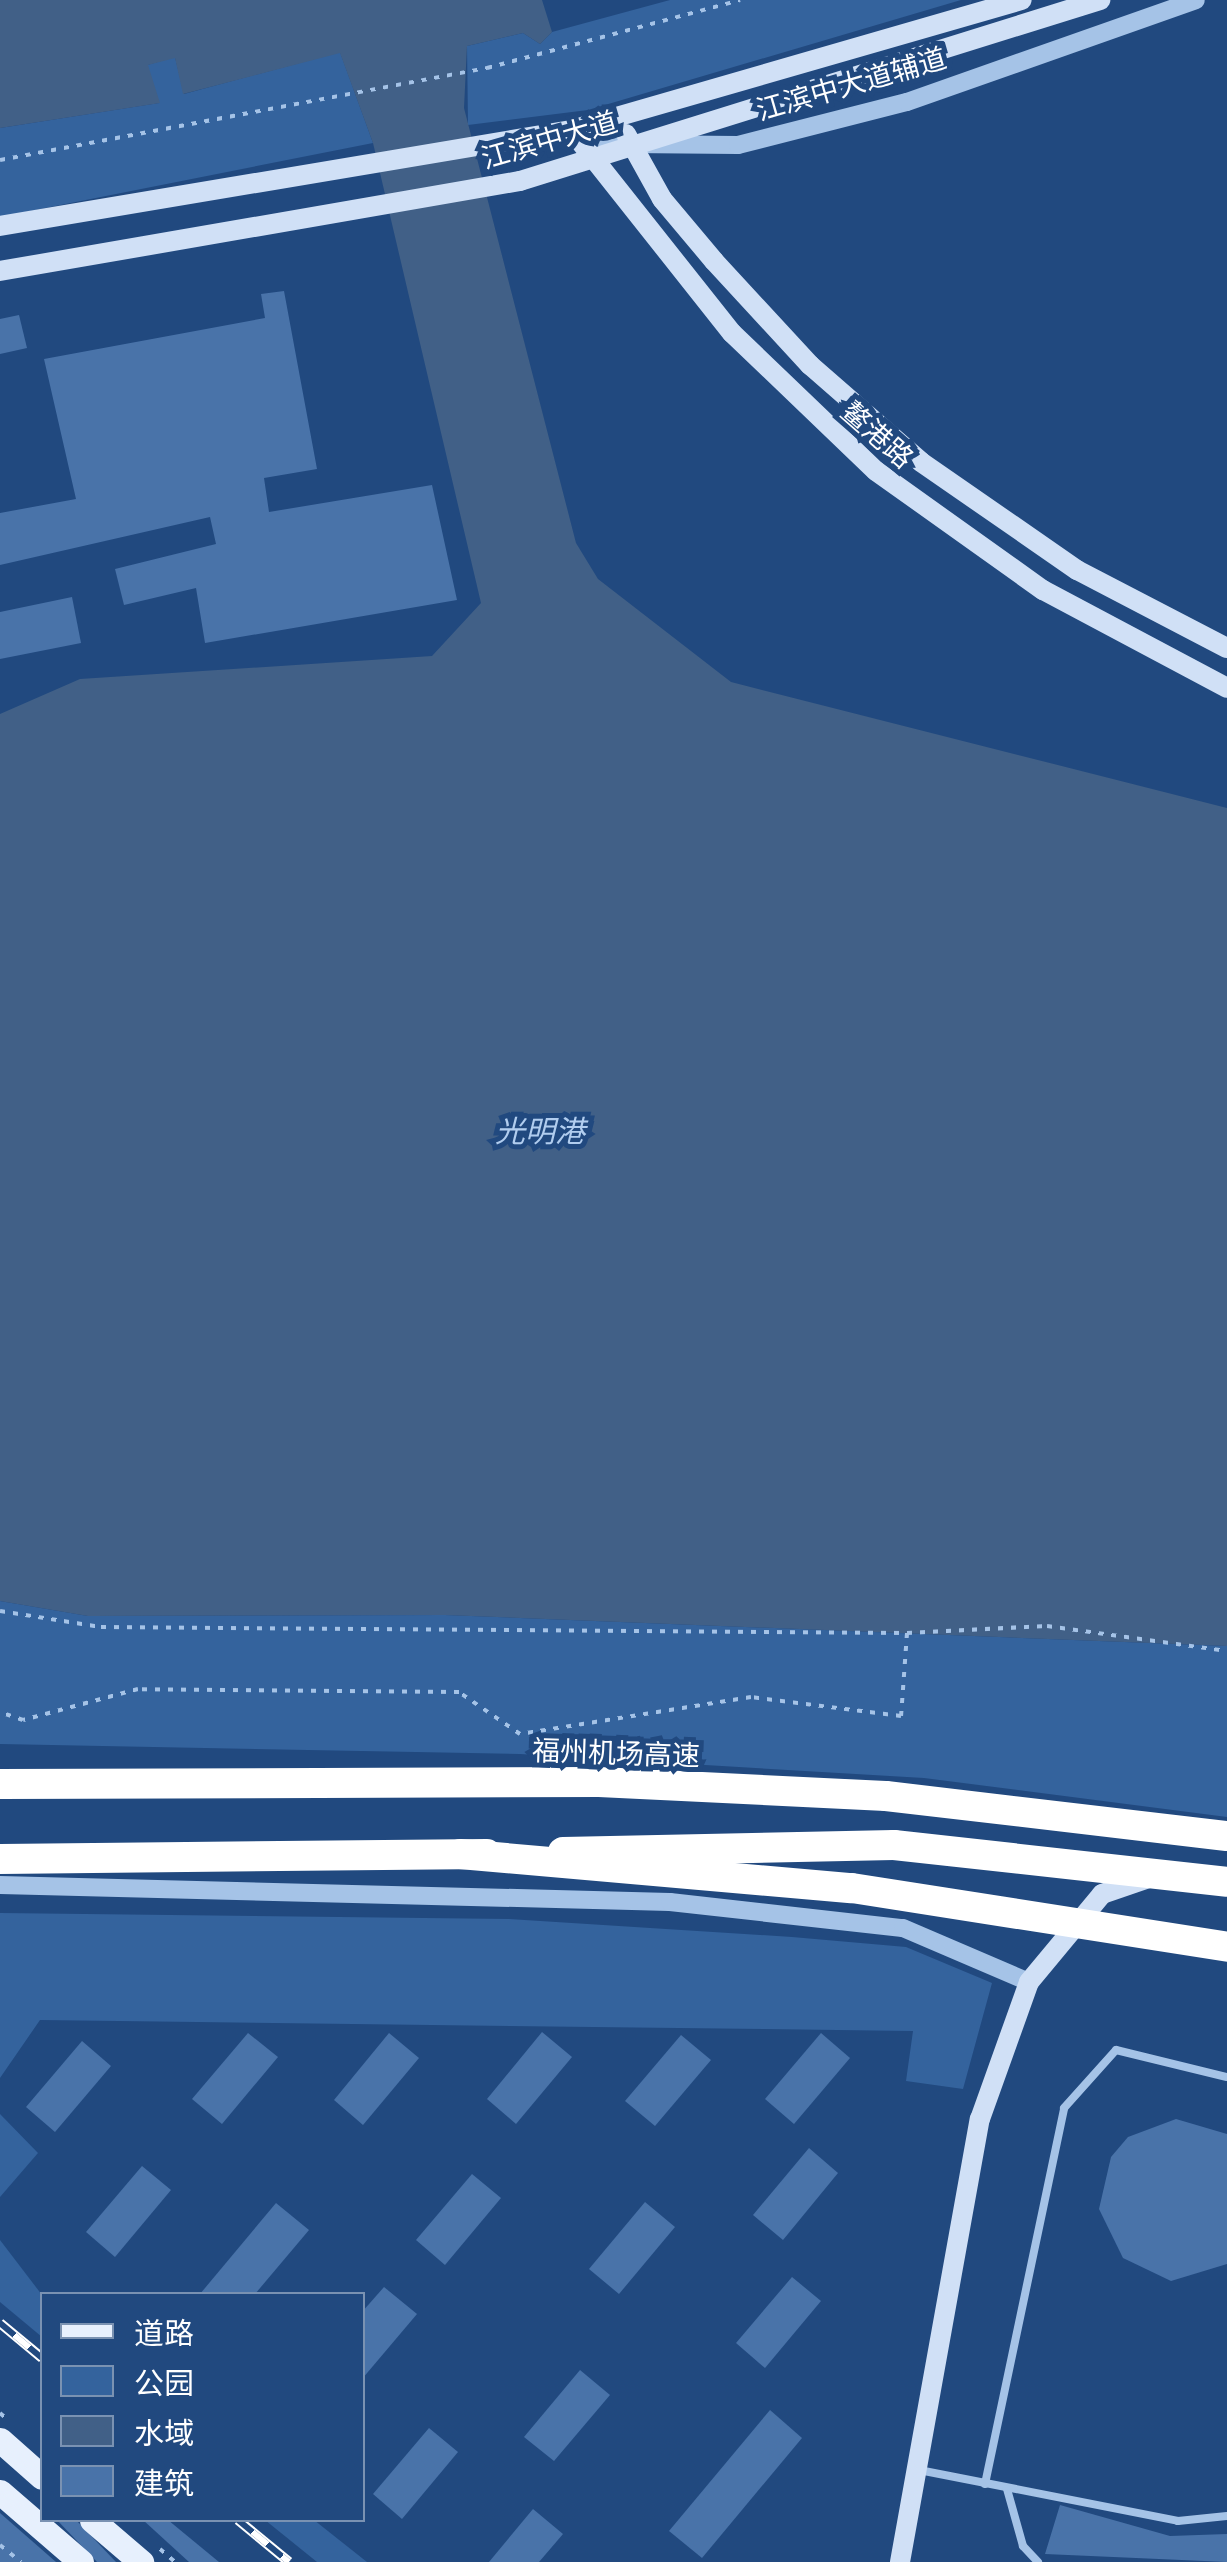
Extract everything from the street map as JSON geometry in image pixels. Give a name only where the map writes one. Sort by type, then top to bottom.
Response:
[{"type":"highway","name":"福州机场高速","points":[[0,1784],[618,1783],[886,1796],[1227,1836]]},
{"type":"highway","points":[[4,1881],[460,1854],[894,1845],[1227,1882]]},
{"type":"highway","points":[[460,1854],[852,1888],[1227,1948]]},
{"type":"main road","name":"江滨中大道","points":[[0,226],[365,160],[571,130],[1022,0]]},
{"type":"main road","name":"江滨中大道","points":[[0,271],[496,186],[1100,0]]},
{"type":"main road","name":"鳌港路","points":[[621,116],[630,144],[662,200],[758,310],[921,462],[1077,570],[1227,648]]},
{"type":"main road","name":"鳌港路","points":[[571,130],[586,160],[732,334],[876,471],[1043,590],[1227,688]]},
{"type":"main road","points":[[900,2562],[980,2119],[1030,1982],[1102,1894],[1163,1873],[1227,1892]]},
{"type":"main road","points":[[0,2440],[40,2475]]},
{"type":"main road","points":[[0,2492],[81,2562]]},
{"type":"main road","points":[[94,2522],[141,2562]]},
{"type":"street","name":"江滨中大道辅道","points":[[571,130],[630,144],[738,145],[906,102],[1196,0]]},
{"type":"street","points":[[4,1881],[670,1902],[903,1928],[1030,1982]]},
{"type":"lane","points":[[985,2484],[1064,2108],[1116,2050],[1227,2077]]},
{"type":"lane","points":[[919,2470],[1178,2522],[1227,2516]]},
{"type":"lane","points":[[1007,2489],[1024,2546],[1038,2562]]},
{"type":"path","points":[[0,160],[487,68],[740,0]]},
{"type":"path","points":[[0,1611],[101,1628],[907,1633],[1048,1626],[1227,1651]]},
{"type":"path","points":[[0,1712],[23,1720],[138,1689],[458,1692],[520,1734],[751,1697],[901,1716],[907,1633]]},
{"type":"path","points":[[0,2545],[21,2562]]},
{"type":"green space","points":[[670,0],[961,0],[588,110],[468,125],[467,46],[523,33],[540,44],[552,32]]},
{"type":"green space","points":[[340,52],[373,143],[0,217],[0,128],[159,103],[147,65],[175,57],[184,94]]},
{"type":"green space","points":[[0,1601],[88,1616],[445,1615],[1227,1646],[1227,1817],[924,1778],[520,1754],[0,1744]]},
{"type":"green space","points":[[0,1913],[509,1919],[792,1937],[906,1947],[992,1983],[963,2089],[906,2081],[913,2031],[40,2020],[0,2078]]},
{"type":"green space","points":[[0,2114],[38,2153],[0,2197]]},
{"type":"green space","points":[[0,2240],[40,2292],[40,2335],[0,2302]]},
{"type":"green space","points":[[267,2522],[317,2522],[367,2562],[317,2562]]},
{"type":"water","name":"光明港","points":[[0,0],[542,0],[552,32],[540,44],[523,33],[467,46],[464,108],[576,543],[598,579],[731,682],[1227,808],[1227,1646],[445,1615],[88,1616],[0,1601],[0,714],[80,679],[432,656],[481,603],[373,143],[340,53],[183,94],[175,58],[148,65],[160,103],[0,128]]},
{"type":"building","points":[[284,291],[317,469],[264,478],[269,512],[432,485],[457,600],[205,643],[196,588],[124,605],[115,569],[216,544],[210,517],[0,565],[0,513],[76,499],[44,359],[265,318],[261,294]]},
{"type":"building","points":[[19,315],[27,348],[0,354],[0,319]]},
{"type":"building","points":[[72,597],[81,643],[0,659],[0,612]]},
{"type":"building","points":[[542,2032],[572,2057],[516,2124],[487,2099]]},
{"type":"building","points":[[248,2033],[278,2057],[222,2124],[192,2099]]},
{"type":"building","points":[[389,2033],[419,2058],[363,2125],[334,2100]]},
{"type":"building","points":[[821,2033],[850,2058],[794,2124],[765,2099]]},
{"type":"building","points":[[681,2035],[711,2060],[655,2126],[625,2101]]},
{"type":"building","points":[[82,2041],[111,2066],[55,2132],[26,2107]]},
{"type":"building","points":[[1176,2119],[1227,2134],[1227,2264],[1171,2281],[1123,2258],[1099,2209],[1111,2157],[1128,2137]]},
{"type":"building","points":[[809,2148],[838,2173],[783,2240],[753,2215]]},
{"type":"building","points":[[142,2166],[171,2190],[115,2257],[86,2232]]},
{"type":"building","points":[[472,2174],[501,2198],[445,2265],[416,2240]]},
{"type":"building","points":[[645,2202],[675,2227],[619,2294],[589,2269]]},
{"type":"building","points":[[276,2203],[309,2230],[257,2292],[202,2292]]},
{"type":"building","points":[[792,2277],[821,2301],[765,2368],[736,2343]]},
{"type":"building","points":[[384,2287],[417,2314],[365,2375],[365,2309]]},
{"type":"building","points":[[580,2370],[610,2395],[554,2461],[524,2437]]},
{"type":"building","points":[[770,2410],[802,2438],[702,2558],[669,2531]]},
{"type":"building","points":[[429,2428],[458,2452],[402,2519],[373,2494]]},
{"type":"building","points":[[1060,2505],[1170,2536],[1227,2534],[1227,2562],[1045,2554]]},
{"type":"building","points":[[533,2509],[563,2534],[539,2562],[489,2562]]},
{"type":"building","points":[[0,2513],[56,2562],[0,2562]]},
{"type":"building","points":[[59,2522],[78,2522],[116,2562],[97,2562]]},
{"type":"building","points":[[145,2522],[170,2522],[219,2562],[189,2562]]},
{"type":"railway","points":[[0,2323],[40,2356]]},
{"type":"railway","points":[[240,2522],[289,2562]]}]
